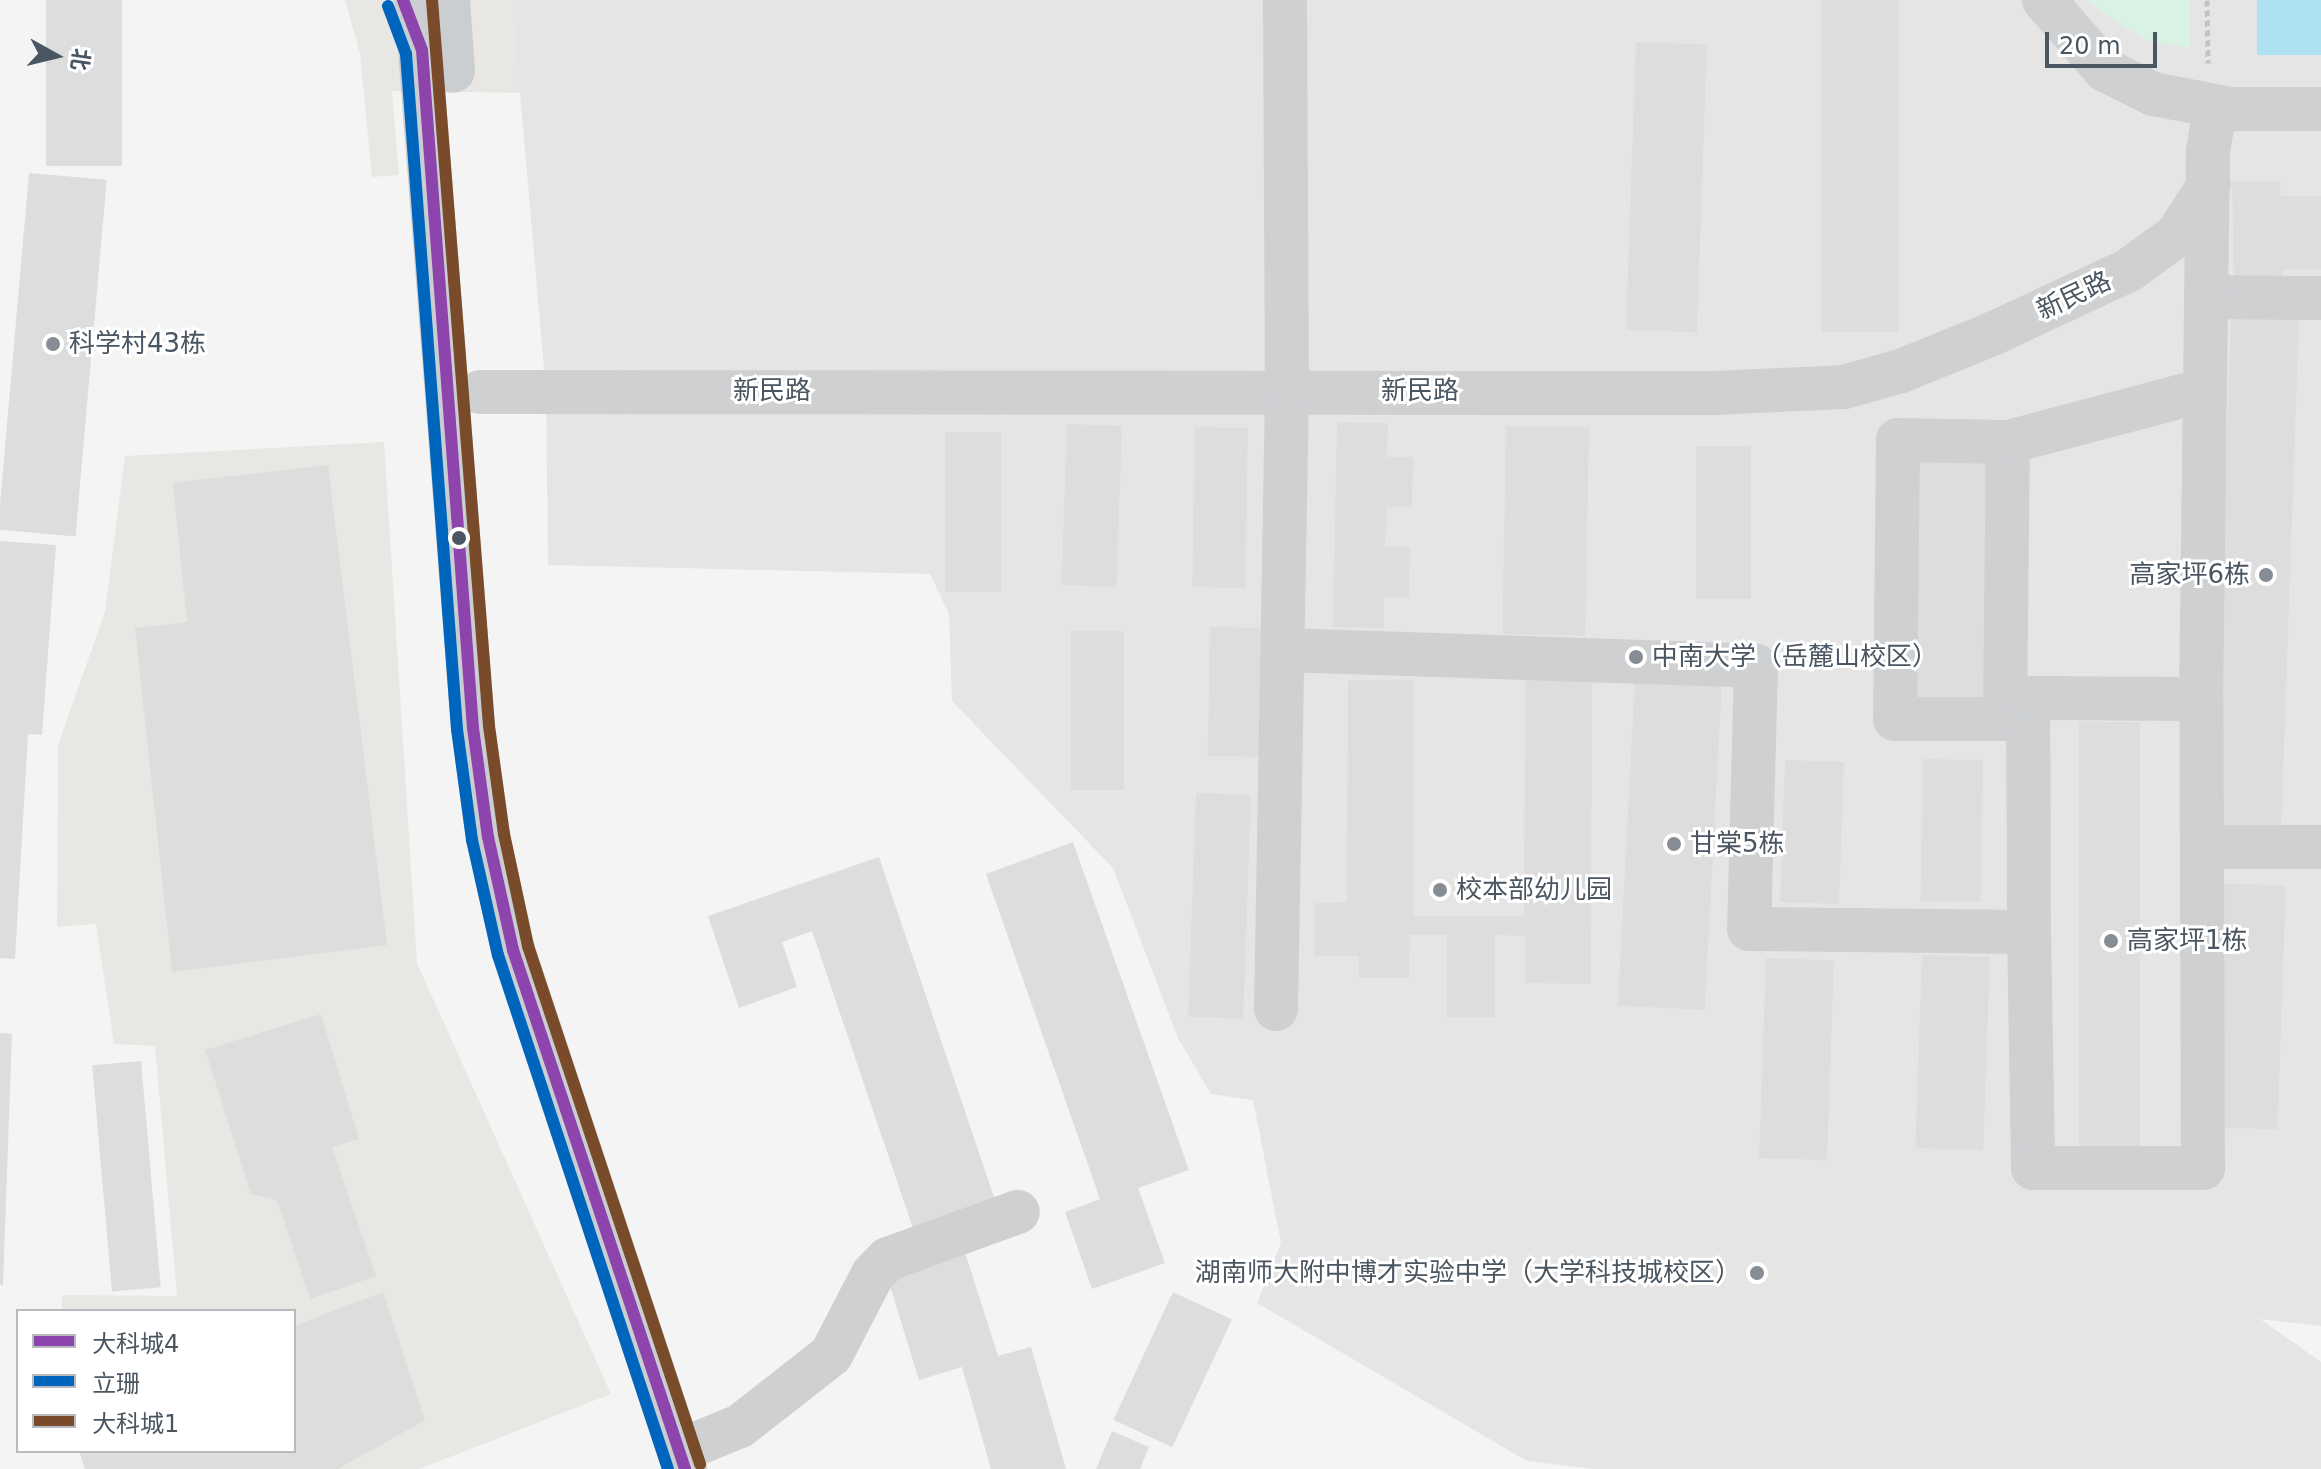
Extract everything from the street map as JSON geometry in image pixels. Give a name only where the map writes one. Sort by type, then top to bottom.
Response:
[{"type":"main road","points":[[403,0],[436,49]]},
{"type":"main road","points":[[416,0],[436,49],[480,392],[495,665],[528,913],[557,1025],[693,1458]]},
{"type":"main road","points":[[448,0],[436,49],[473,728],[488,837],[513,950],[693,1458]]},
{"type":"main road","points":[[436,49],[468,0]]},
{"type":"street","points":[[1276,1009],[1287,390],[1285,0]]},
{"type":"street","points":[[2044,0],[2105,70],[2204,105],[2321,109]]},
{"type":"street","points":[[2201,699],[2028,698],[2033,1168],[2203,1168],[2201,699],[2208,168],[2200,130],[2204,105]]},
{"type":"street","name":"新民路","points":[[480,392],[1287,390],[1714,393],[1844,387],[1901,371],[1979,340],[2129,270],[2177,235],[2208,168]]},
{"type":"street","points":[[2206,297],[2321,298]]},
{"type":"street","points":[[2008,442],[2005,719],[1895,719],[1898,440],[2008,442],[2205,390]]},
{"type":"street","points":[[1284,650],[1756,666],[1749,929],[2029,932]]},
{"type":"street","points":[[2202,847],[2321,847]]},
{"type":"street","points":[[693,1458],[770,1406],[831,1355],[873,1274],[888,1259],[1018,1212]]},
{"type":"path","points":[[2204,105],[2207,0]]},
{"type":"shaded area","points":[[345,0],[575,0],[799,97],[392,91],[399,175],[372,177],[360,54]]},
{"type":"shaded area","name":"中南大学（岳麓山校区）","points":[[512,0],[2321,0],[2321,1326],[2260,1319],[2321,1362],[2321,1469],[1594,1469],[1527,1461],[1257,1303],[1281,1243],[1253,1100],[1211,1094],[1178,1038],[1113,868],[952,701],[949,614],[930,574],[548,565],[546,392]]},
{"type":"shaded area","points":[[384,442],[417,963],[611,1394],[419,1469],[88,1469],[296,1453],[296,1309],[62,1309],[62,1295],[177,1296],[155,1046],[114,1044],[96,924],[57,927],[58,745],[105,612],[125,456]]},
{"type":"green space","points":[[2085,0],[2190,0],[2190,48],[2147,41]]},
{"type":"water","points":[[2257,0],[2321,0],[2321,55],[2257,55]]},
{"type":"building","points":[[46,0],[122,0],[122,166],[46,166]]},
{"type":"building","points":[[1821,0],[1899,0],[1899,332],[1821,332]]},
{"type":"building","points":[[1636,42],[1707,44],[1697,332],[1626,330]]},
{"type":"building","name":"科学村43栋","points":[[29,173],[107,180],[76,536],[0,530]]},
{"type":"building","points":[[2232,181],[2280,181],[2281,196],[2321,196],[2321,269],[2282,270],[2282,285],[2234,284]]},
{"type":"building","name":"高家坪6栋","points":[[2231,317],[2299,319],[2281,835],[2213,833]]},
{"type":"building","points":[[1337,422],[1388,423],[1387,457],[1413,457],[1412,507],[1387,507],[1385,547],[1410,547],[1409,598],[1384,597],[1384,628],[1333,627]]},
{"type":"building","points":[[1067,424],[1122,426],[1116,587],[1061,585]]},
{"type":"building","points":[[1506,426],[1589,427],[1585,635],[1502,634]]},
{"type":"building","points":[[1195,427],[1248,428],[1245,588],[1192,587]]},
{"type":"building","points":[[945,432],[1001,432],[1001,592],[945,592]]},
{"type":"building","points":[[1696,446],[1751,446],[1751,599],[1696,599]]},
{"type":"building","points":[[1915,456],[1989,457],[1985,701],[1911,700]]},
{"type":"building","points":[[328,465],[387,945],[172,972],[135,628],[187,622],[173,483]]},
{"type":"building","points":[[0,541],[56,545],[42,735],[28,734],[15,959],[0,958]]},
{"type":"building","points":[[1210,627],[1272,628],[1270,757],[1208,756]]},
{"type":"building","points":[[1071,631],[1124,631],[1124,790],[1071,790]]},
{"type":"building","points":[[1525,678],[1592,678],[1591,984],[1525,983],[1525,936],[1495,935],[1495,1017],[1447,1017],[1447,935],[1410,935],[1409,978],[1359,978],[1359,956],[1315,956],[1315,903],[1347,902],[1348,680],[1414,680],[1413,916],[1524,916]]},
{"type":"building","name":"甘棠5栋","points":[[1635,678],[1722,683],[1705,1010],[1618,1006]]},
{"type":"building","name":"高家坪1栋","points":[[2079,722],[2140,722],[2140,1158],[2079,1158]]},
{"type":"building","points":[[1923,759],[1983,760],[1981,902],[1921,901]]},
{"type":"building","points":[[1785,760],[1844,762],[1839,904],[1780,902]]},
{"type":"building","points":[[1196,793],[1251,795],[1243,1019],[1188,1017]]},
{"type":"building","points":[[1073,842],[1189,1170],[1138,1188],[1165,1263],[1092,1289],[1065,1212],[1100,1199],[986,874]]},
{"type":"building","points":[[879,857],[997,1206],[915,1234],[812,931],[782,942],[797,987],[739,1008],[708,916]]},
{"type":"building","points":[[2213,883],[2286,886],[2277,1129],[2204,1127]]},
{"type":"building","points":[[1922,955],[1990,957],[1983,1150],[1915,1148]]},
{"type":"building","points":[[1766,958],[1834,960],[1827,1160],[1759,1158]]},
{"type":"building","points":[[321,1014],[359,1139],[332,1147],[376,1276],[310,1299],[277,1200],[251,1194],[205,1050]]},
{"type":"building","points":[[0,1033],[12,1034],[3,1285],[0,1285]]},
{"type":"building","points":[[141,1061],[161,1287],[112,1291],[92,1065]]},
{"type":"building","points":[[964,1249],[998,1356],[1031,1347],[1066,1469],[991,1469],[962,1367],[919,1380],[886,1273]]},
{"type":"building","points":[[383,1292],[425,1420],[338,1469],[85,1469],[80,1453],[296,1453],[296,1325]]},
{"type":"building","points":[[1173,1292],[1232,1319],[1172,1447],[1113,1420]]},
{"type":"building","points":[[1112,1431],[1149,1447],[1140,1469],[1096,1469]]},
{"type":"transit line","name":"大科城4","points":[[403,0],[422,50],[473,728],[488,837],[513,950],[685,1469]]},
{"type":"transit line","name":"大科城1","points":[[432,0],[489,726],[504,834],[528,946],[700,1464]]},
{"type":"transit line","name":"立珊","points":[[388,6],[406,54],[457,729],[472,840],[498,955],[668,1469]]},
{"type":"place","name":"科学村43栋","points":[[53,344]]},
{"type":"place","name":"高家坪6栋","points":[[2266,575]]},
{"type":"place","name":"中南大学（岳麓山校区）","points":[[1636,657]]},
{"type":"place","name":"甘棠5栋","points":[[1674,844]]},
{"type":"place","name":"校本部幼儿园","points":[[1440,890]]},
{"type":"place","name":"高家坪1栋","points":[[2111,941]]},
{"type":"place","name":"湖南师大附中博才实验中学（大学科技城校区）","points":[[1757,1273]]}]
